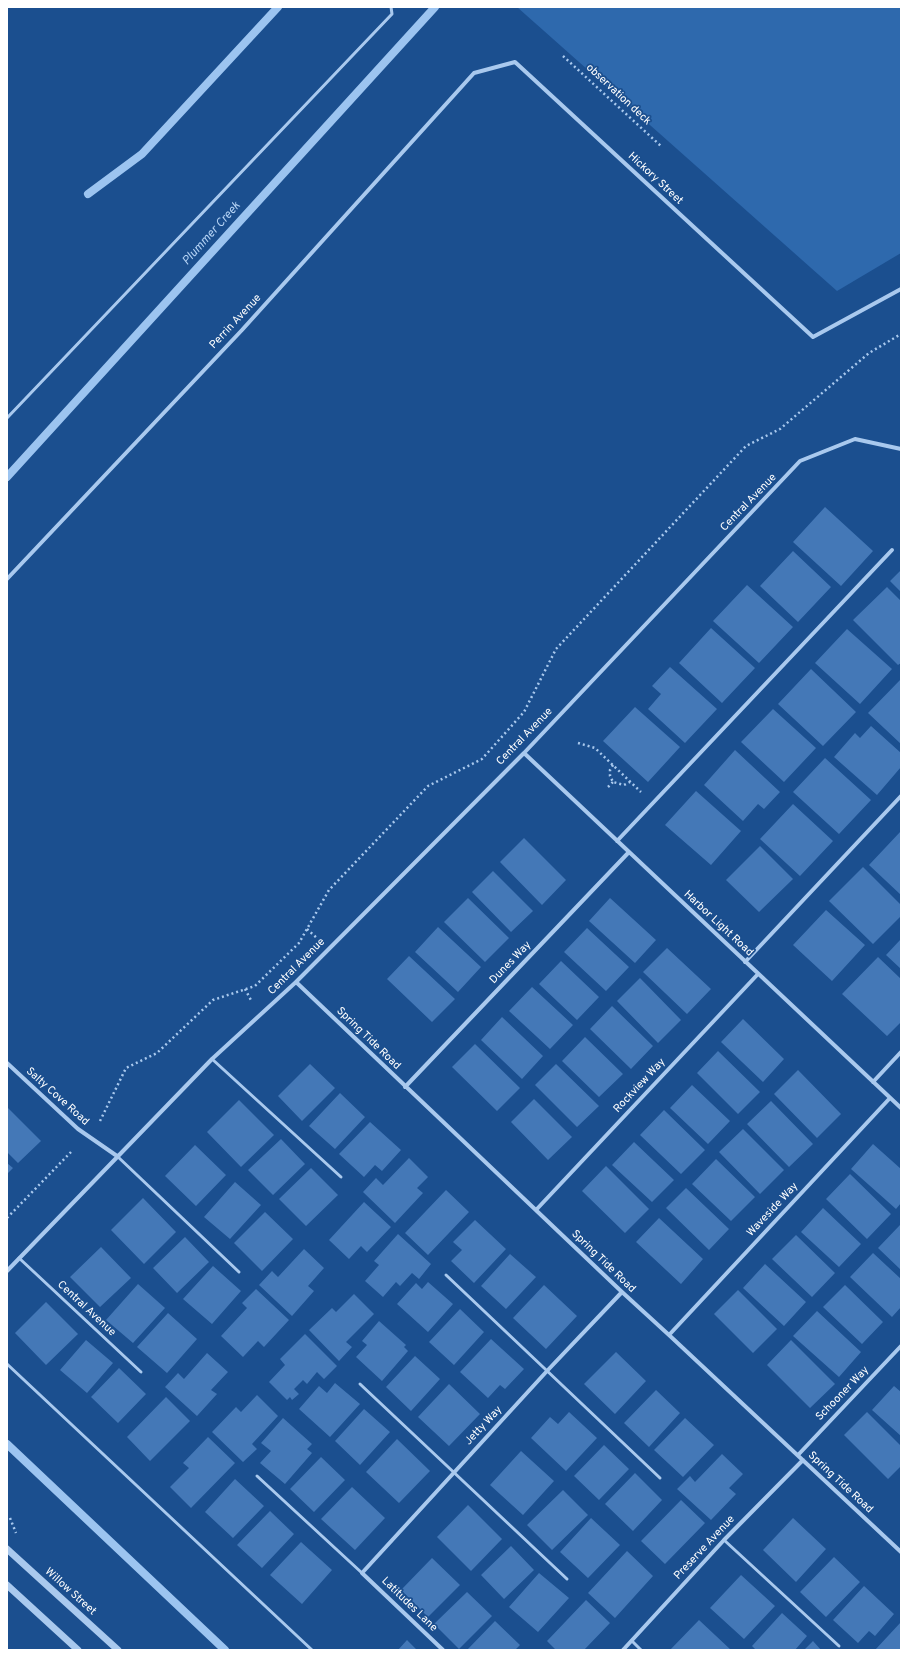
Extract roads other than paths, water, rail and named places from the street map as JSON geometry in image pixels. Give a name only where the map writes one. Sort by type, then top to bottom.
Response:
[{"type":"street","name":"Hickory Street","points":[[474,73],[515,62],[813,337],[901,288]]},
{"type":"street","name":"Perrin Avenue","points":[[7,579],[242,330],[474,73]]},
{"type":"street","name":"Central Avenue","points":[[7,1271],[212,1059],[296,982],[524,753],[800,462],[855,439],[901,449]]},
{"type":"street","points":[[617,841],[892,550]]},
{"type":"street","name":"Harbor Light Road","points":[[524,753],[901,1108]]},
{"type":"street","points":[[745,962],[901,796]]},
{"type":"street","name":"Dunes Way","points":[[405,1087],[629,852]]},
{"type":"street","name":"Rockview Way","points":[[536,1210],[758,974]]},
{"type":"street","name":"Spring Tide Road","points":[[296,982],[622,1292],[669,1334],[901,1552]]},
{"type":"street","points":[[873,1082],[901,1052]]},
{"type":"street","name":"Salty Cove Road","points":[[7,1063],[78,1129],[117,1156]]},
{"type":"street","name":"Waveside Way","points":[[669,1334],[890,1098]]},
{"type":"street","name":"Jetty Way","points":[[362,1573],[547,1371],[622,1292]]},
{"type":"street","name":"Schooner Way","points":[[798,1455],[901,1346]]},
{"type":"street","name":"Preserve Avenue","points":[[623,1650],[724,1540],[803,1460]]},
{"type":"street","name":"Willow Street","points":[[7,1549],[118,1650]]},
{"type":"street","name":"Latitudes Lane","points":[[362,1573],[443,1650]]},
{"type":"street","points":[[7,1585],[78,1650]]},
{"type":"lane","points":[[7,418],[392,14],[391,7]]},
{"type":"lane","points":[[212,1059],[341,1177]]},
{"type":"lane","points":[[117,1156],[238,1272]]},
{"type":"lane","name":"Central Avenue","points":[[19,1258],[141,1372]]},
{"type":"lane","points":[[446,1275],[660,1478]]},
{"type":"lane","points":[[7,1364],[312,1650]]},
{"type":"lane","points":[[360,1384],[566,1579]]},
{"type":"lane","points":[[257,1476],[362,1573]]},
{"type":"lane","points":[[724,1540],[839,1646]]},
{"type":"lane","points":[[632,1641],[641,1650]]},
{"type":"waterway","points":[[88,194],[142,154],[278,7]]},
{"type":"waterway","name":"Plummer Creek","points":[[7,477],[435,7]]},
{"type":"waterway","points":[[7,1444],[225,1650]]}]
